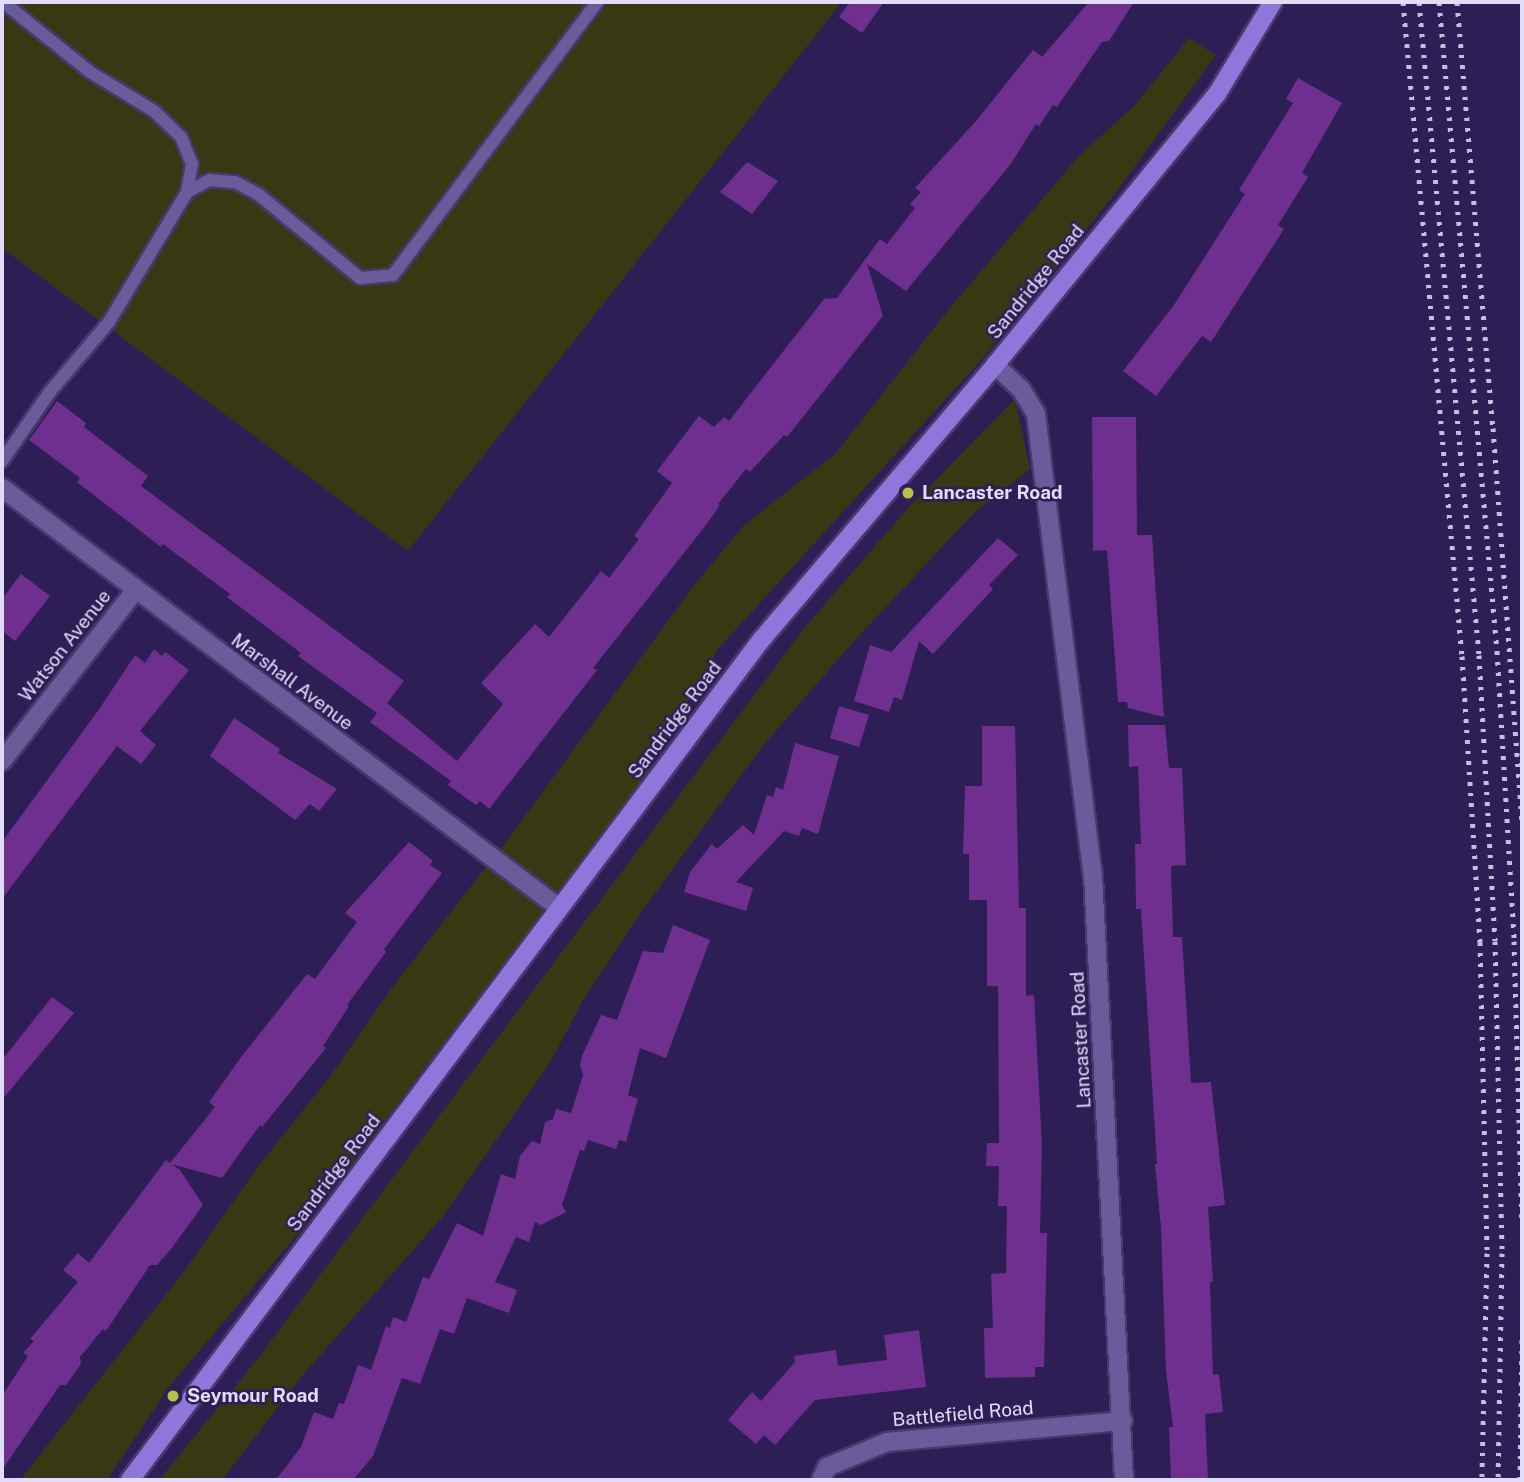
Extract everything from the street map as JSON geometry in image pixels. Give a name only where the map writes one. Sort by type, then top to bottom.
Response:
[{"type":"main road","name":"Sandridge Road","points":[[130,1480],[762,639],[995,365],[1217,94],[1270,4]]},
{"type":"street","name":"Lancaster Road","points":[[995,365],[1021,389],[1036,414],[1093,875],[1124,1480]]},
{"type":"street","name":"Marshall Avenue","points":[[2,488],[135,591],[558,907]]},
{"type":"street","name":"Watson Avenue","points":[[2,761],[135,591]]},
{"type":"street","name":"Battlefield Road","points":[[821,1480],[827,1467],[887,1442],[1123,1421]]},
{"type":"lane","points":[[2,461],[49,393],[109,322],[187,192],[192,164],[181,137],[154,111],[90,72],[3,2]]},
{"type":"lane","points":[[187,192],[210,180],[235,182],[258,194],[360,278],[393,275],[597,2]]},
{"type":"green space","points":[[2,2],[842,2],[408,551],[2,248]]},
{"type":"green space","points":[[1189,38],[1216,55],[1117,191],[985,356],[718,649],[646,775],[558,907],[492,861],[692,588],[743,526],[835,454],[949,309],[1078,157],[1135,105]]},
{"type":"green space","points":[[1015,399],[1030,469],[975,512],[855,640],[762,747],[642,911],[582,1002],[550,1063],[444,1215],[302,1376],[222,1480],[159,1480],[255,1362],[805,627],[909,507]]},
{"type":"green space","points":[[486,867],[546,908],[307,1223],[169,1387],[107,1480],[20,1480],[183,1273],[257,1168],[331,1075],[393,986]]},
{"type":"building","points":[[850,2],[884,2],[862,33],[839,17]]},
{"type":"building","points":[[1089,2],[1134,2],[1109,41],[1102,42],[1057,107],[1053,105],[1039,126],[1036,124],[1010,165],[906,291],[867,264],[883,316],[787,437],[784,435],[750,472],[746,469],[718,504],[720,505],[706,525],[593,668],[597,670],[489,809],[480,801],[476,805],[448,785],[451,781],[370,722],[377,713],[298,656],[301,653],[227,597],[230,594],[163,544],[161,547],[77,482],[80,478],[29,440],[57,401],[86,423],[84,427],[148,476],[141,486],[404,681],[387,703],[457,761],[503,704],[481,683],[535,624],[549,637],[601,571],[609,578],[639,539],[634,536],[672,483],[657,471],[699,416],[714,427],[724,417],[729,421],[824,299],[837,298],[880,239],[887,244],[915,208],[910,204],[921,192],[915,188],[976,121],[1033,50],[1042,57]]},
{"type":"building","points":[[1298,78],[1342,103],[1302,173],[1308,177],[1278,225],[1284,229],[1211,342],[1202,336],[1156,396],[1123,371],[1174,305],[1245,194],[1239,190],[1293,103],[1286,99]]},
{"type":"building","points":[[747,162],[778,181],[752,214],[720,192]]},
{"type":"building","points":[[1092,417],[1136,417],[1137,535],[1152,535],[1164,717],[1128,708],[1127,702],[1118,702],[1107,550],[1093,551]]},
{"type":"building","points":[[998,538],[1018,555],[989,585],[993,589],[933,654],[919,641],[902,700],[894,697],[889,712],[854,701],[870,645],[891,652]]},
{"type":"building","points":[[21,574],[50,596],[15,641],[2,631],[2,599]]},
{"type":"building","points":[[154,649],[162,656],[165,652],[189,670],[140,731],[156,745],[141,764],[117,746],[2,899],[2,842],[100,708],[135,655],[145,663]]},
{"type":"building","points":[[839,706],[869,715],[859,747],[830,738]]},
{"type":"building","points":[[234,718],[280,749],[278,753],[337,789],[319,811],[310,804],[295,820],[210,756]]},
{"type":"building","points":[[1128,725],[1165,725],[1169,768],[1182,768],[1186,865],[1171,866],[1173,937],[1182,937],[1191,1083],[1211,1082],[1225,1205],[1208,1207],[1213,1282],[1210,1282],[1213,1375],[1219,1374],[1223,1412],[1205,1414],[1208,1480],[1171,1480],[1169,1427],[1173,1427],[1166,1371],[1161,1228],[1141,909],[1136,909],[1135,844],[1141,844],[1138,766],[1129,767]]},
{"type":"building","points":[[982,726],[1015,726],[1019,908],[1026,908],[1026,996],[1034,995],[1042,1145],[1040,1233],[1047,1233],[1044,1367],[1035,1367],[1035,1377],[985,1378],[984,1328],[993,1328],[991,1274],[1006,1273],[1007,1206],[998,1206],[999,1166],[986,1166],[987,1143],[999,1143],[998,986],[987,986],[987,900],[969,900],[969,854],[963,854],[965,786],[982,786]]},
{"type":"building","points":[[795,743],[839,756],[818,834],[802,828],[799,836],[784,831],[736,882],[753,888],[746,911],[684,892],[690,872],[712,844],[717,849],[743,825],[754,835],[767,795],[773,797],[776,787],[783,790]]},
{"type":"building","points":[[409,842],[433,861],[430,865],[442,873],[384,949],[386,952],[347,1005],[349,1006],[323,1046],[326,1048],[262,1127],[260,1125],[222,1178],[171,1164],[180,1170],[203,1205],[157,1265],[150,1265],[106,1331],[103,1329],[80,1357],[81,1364],[66,1385],[60,1385],[2,1470],[2,1396],[28,1356],[23,1353],[34,1341],[30,1339],[78,1282],[63,1270],[78,1253],[89,1263],[166,1160],[170,1163],[215,1107],[209,1102],[242,1056],[307,974],[315,979],[357,922],[345,913]]},
{"type":"building","points":[[673,925],[710,940],[666,1058],[640,1048],[628,1095],[638,1099],[626,1142],[619,1140],[616,1149],[588,1140],[584,1151],[580,1150],[562,1205],[566,1212],[541,1225],[535,1222],[529,1242],[516,1237],[495,1282],[517,1290],[509,1313],[467,1298],[454,1334],[440,1329],[420,1384],[402,1378],[373,1456],[353,1480],[276,1480],[301,1447],[314,1412],[333,1419],[339,1403],[344,1404],[358,1365],[371,1370],[386,1326],[390,1328],[393,1317],[406,1322],[423,1277],[429,1279],[457,1223],[483,1236],[501,1174],[515,1179],[520,1156],[532,1141],[540,1144],[545,1122],[553,1119],[556,1109],[571,1113],[583,1075],[580,1065],[582,1056],[601,1015],[617,1020],[643,951],[663,953]]},
{"type":"building","points":[[52,997],[74,1013],[2,1100],[2,1060]]},
{"type":"building","points":[[919,1330],[926,1387],[815,1400],[775,1445],[764,1435],[756,1444],[728,1420],[752,1392],[761,1401],[795,1362],[794,1356],[836,1350],[838,1366],[887,1360],[884,1335]]},
{"type":"railway","points":[[1403,2],[1462,656],[1480,942],[1487,1253],[1482,1480]]},
{"type":"railway","points":[[1419,2],[1479,655],[1495,941],[1502,1253],[1498,1480]]},
{"type":"railway","points":[[1439,2],[1497,651],[1514,941],[1522,1222]]},
{"type":"railway","points":[[1457,2],[1493,428],[1522,822]]},
{"type":"railway","points":[[1520,1480],[1522,1332]]},
{"type":"place","name":"Lancaster Road","points":[[908,493]]},
{"type":"place","name":"Seymour Road","points":[[173,1396]]}]
